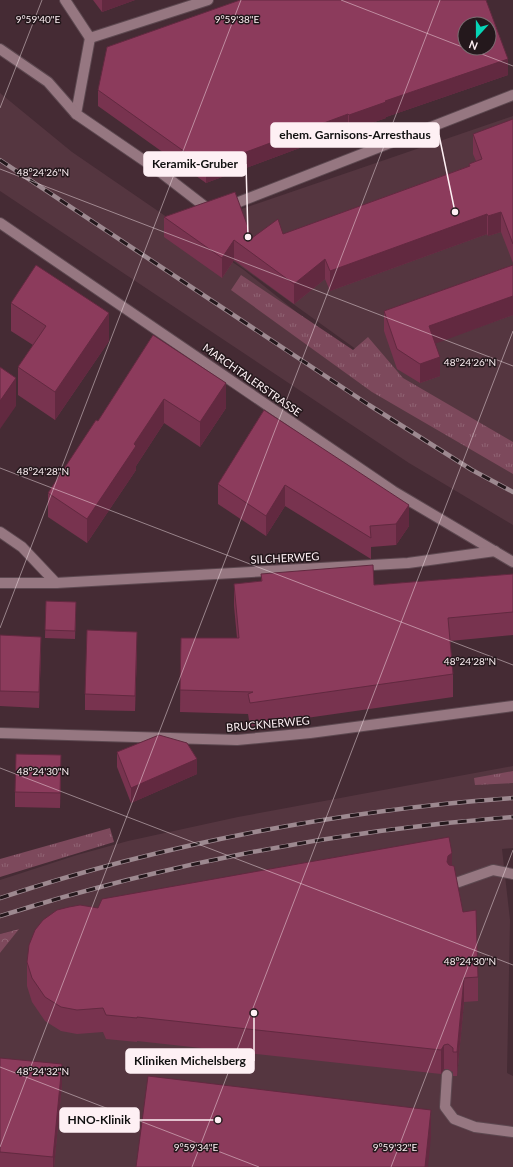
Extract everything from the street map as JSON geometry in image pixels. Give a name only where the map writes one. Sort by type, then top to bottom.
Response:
[{"type":"street","points":[[65,0],[90,38],[76,114]]},
{"type":"street","points":[[90,38],[208,0]]},
{"type":"street","points":[[0,49],[48,82],[76,114],[155,168],[213,213],[513,95]]},
{"type":"street","name":"MARCHTALERSTRASSE","points":[[0,223],[393,491],[495,551]]},
{"type":"street","points":[[0,532],[22,547],[56,583]]},
{"type":"street","points":[[495,551],[513,562]]},
{"type":"street","name":"SILCHERWEG","points":[[0,582],[56,583],[408,563],[495,551]]},
{"type":"street","name":"BRUCKNERWEG","points":[[0,733],[237,740],[513,706]]},
{"type":"street","points":[[453,884],[493,870],[513,874]]},
{"type":"street","points":[[447,1075],[445,1107],[454,1119],[475,1127],[513,1132]]},
{"type":"shaded area","points":[[0,93],[72,152],[244,270],[436,424],[513,469],[513,525],[409,463],[0,191]]},
{"type":"shaded area","points":[[513,116],[513,452],[439,409],[200,237],[195,225]]},
{"type":"shaded area","points":[[513,766],[513,848],[502,849],[510,920],[507,1073],[513,1076],[513,1167],[0,1167],[0,953],[18,929],[0,934],[0,880],[77,855],[128,841],[238,817]]},
{"type":"green space","points":[[241,275],[353,350],[368,337],[403,378],[513,442],[513,474],[372,392],[231,290]]},
{"type":"green space","points":[[513,771],[513,783],[475,785],[474,778]]},
{"type":"green space","points":[[110,828],[114,842],[0,877],[0,859]]},
{"type":"green space","points":[[19,929],[0,953],[0,934]]},
{"type":"building","points":[[240,0],[486,0],[492,16],[457,16],[457,56],[497,56],[497,30],[508,59],[385,101],[386,102],[349,115],[348,114],[206,167],[98,90],[107,47]]},
{"type":"building","points":[[513,119],[513,244],[501,212],[488,216],[487,214],[330,271],[325,259],[294,284],[234,240],[222,258],[164,217],[235,192],[252,238],[278,219],[283,234],[470,166],[469,164],[482,159],[473,134]]},
{"type":"building","points":[[36,265],[109,313],[55,392],[18,367],[46,326],[11,303]]},
{"type":"building","points":[[513,265],[513,296],[429,326],[440,357],[420,364],[397,349],[384,311]]},
{"type":"building","points":[[153,335],[226,383],[200,422],[164,399],[134,444],[136,446],[87,519],[48,493],[96,420],[98,421]]},
{"type":"building","points":[[0,367],[16,378],[0,401]]},
{"type":"building","points":[[264,410],[409,505],[396,524],[370,526],[371,538],[285,485],[266,516],[218,484]]},
{"type":"building","points":[[373,565],[374,585],[513,574],[513,612],[448,618],[453,674],[250,703],[248,694],[253,692],[180,690],[181,638],[239,638],[234,584],[262,581],[261,574]]},
{"type":"building","points":[[46,601],[76,602],[75,631],[45,630]]},
{"type":"building","points":[[87,630],[137,632],[135,696],[85,694]]},
{"type":"building","points":[[0,635],[41,637],[39,692],[0,691]]},
{"type":"building","points":[[159,735],[187,743],[197,759],[131,788],[117,752]]},
{"type":"building","points":[[16,754],[61,755],[60,793],[15,792]]},
{"type":"building","points":[[449,837],[452,853],[448,856],[447,862],[449,865],[454,866],[463,912],[476,910],[478,977],[464,978],[457,1052],[453,1052],[453,1048],[448,1044],[444,1045],[441,1050],[137,1017],[106,1015],[103,1008],[77,1010],[61,1007],[45,997],[32,978],[27,962],[29,945],[35,930],[43,920],[57,910],[80,905],[98,908],[102,899]]},
{"type":"building","points":[[0,1058],[62,1064],[53,1157],[0,1152]]},
{"type":"building","points":[[148,1076],[431,1110],[425,1167],[136,1167]]},
{"type":"railway","points":[[0,160],[369,405],[472,470],[513,492]]},
{"type":"railway","points":[[0,898],[125,861],[254,832],[384,811],[513,798]]},
{"type":"railway","points":[[0,916],[126,880],[254,852],[318,840],[383,831],[513,817]]},
{"type":"place","name":"ehem. Garnisons-Arresthaus","points":[[455,212]]},
{"type":"place","name":"Keramik-Gruber","points":[[248,237]]},
{"type":"place","name":"Kliniken Michelsberg","points":[[254,1013]]},
{"type":"place","name":"HNO-Klinik","points":[[218,1120]]}]
